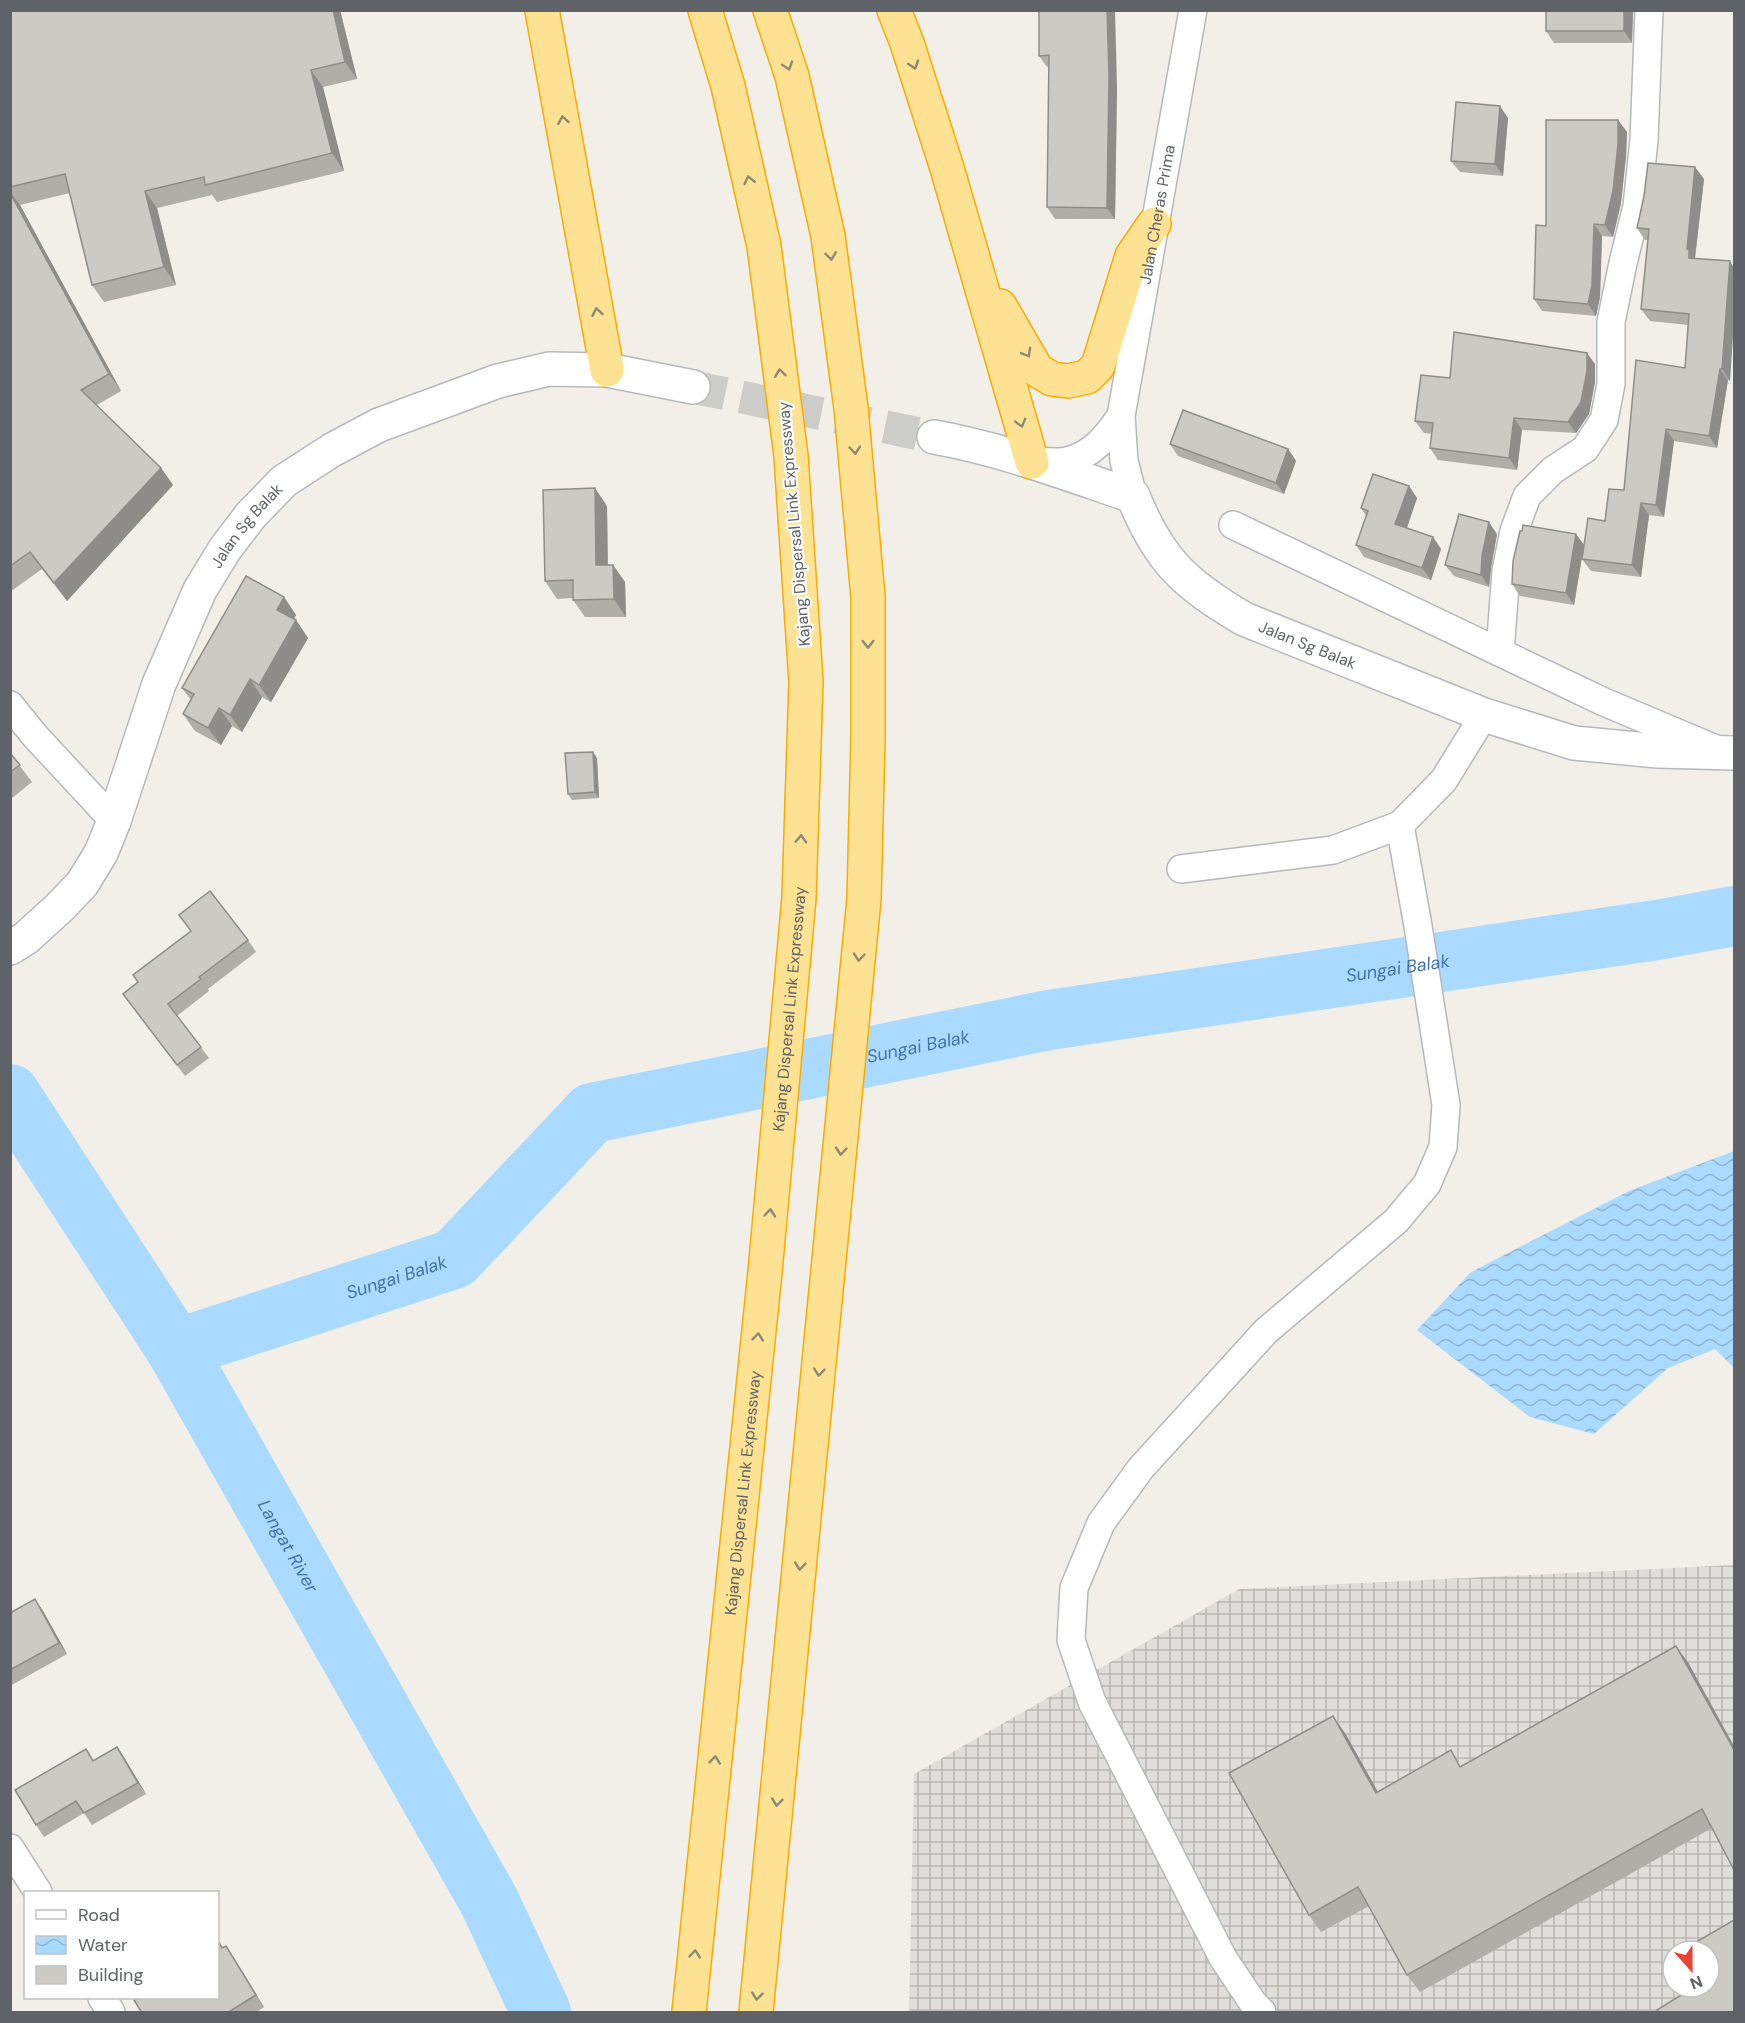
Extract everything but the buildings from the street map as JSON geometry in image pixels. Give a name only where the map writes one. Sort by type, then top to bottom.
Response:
[{"type":"highway","points":[[542,10],[607,370]]},
{"type":"highway","name":"Kajang Dispersal Link Expressway","points":[[689,2013],[765,1272],[799,898],[807,682],[791,456],[764,246],[728,86],[705,10]]},
{"type":"highway","points":[[756,2013],[864,899],[868,738],[868,597],[851,408],[828,236],[792,76],[770,10]]},
{"type":"highway","points":[[894,10],[907,43],[977,266],[1032,462]]},
{"type":"highway","points":[[977,266],[1037,370],[1052,379],[1068,381],[1087,377],[1098,366],[1132,256],[1154,224]]},
{"type":"street","name":"Jalan Cheras Prima","points":[[1121,416],[1193,10]]},
{"type":"street","points":[[1500,652],[1506,571],[1514,531],[1527,496],[1552,470],[1585,449],[1604,420],[1611,384],[1611,322],[1637,206],[1644,140],[1649,10]]},
{"type":"street","name":"Jalan Sg Balak","points":[[18,943],[60,907],[82,884],[102,853],[159,684],[200,590],[225,549],[251,515],[284,481],[332,450],[379,425],[498,381],[549,369],[607,370],[693,387]]},
{"type":"street","points":[[1032,462],[1067,461],[1087,453],[1103,441],[1121,416]]},
{"type":"street","points":[[1121,416],[1124,461],[1133,496]]},
{"type":"street","points":[[934,436],[1032,462],[1133,496]]},
{"type":"street","name":"Jalan Sg Balak","points":[[1133,496],[1157,546],[1175,568],[1196,589],[1245,619],[1484,715],[1574,743],[1658,751],[1729,753]]},
{"type":"street","points":[[1233,525],[1604,702],[1729,753]]},
{"type":"street","points":[[10,705],[35,736],[114,821]]},
{"type":"street","points":[[1181,869],[1333,850],[1401,825],[1444,780],[1484,715]]},
{"type":"street","points":[[1262,2013],[1223,1958],[1092,1702],[1071,1640],[1074,1588],[1101,1523],[1141,1468],[1266,1331],[1396,1221],[1427,1184],[1443,1147],[1446,1105],[1401,825]]},
{"type":"street","points":[[10,1848],[37,1891]]},
{"type":"street","points":[[103,1999],[111,2013]]},
{"type":"shaded area","points":[[1734,1565],[1734,2012],[909,2012],[914,1774],[1239,1589]]},
{"type":"water","points":[[1734,1151],[1734,1368],[1715,1349],[1668,1368],[1594,1434],[1530,1417],[1417,1330],[1471,1272],[1629,1191]]},
{"type":"waterway","name":"Sungai Balak","points":[[176,1349],[454,1259],[592,1113],[1049,1020],[1657,930],[1734,916]]},
{"type":"waterway","name":"Langat River","points":[[10,1094],[176,1349],[489,1901],[541,2012]]},
{"type":"tunnel","points":[[693,387],[934,437]]}]
